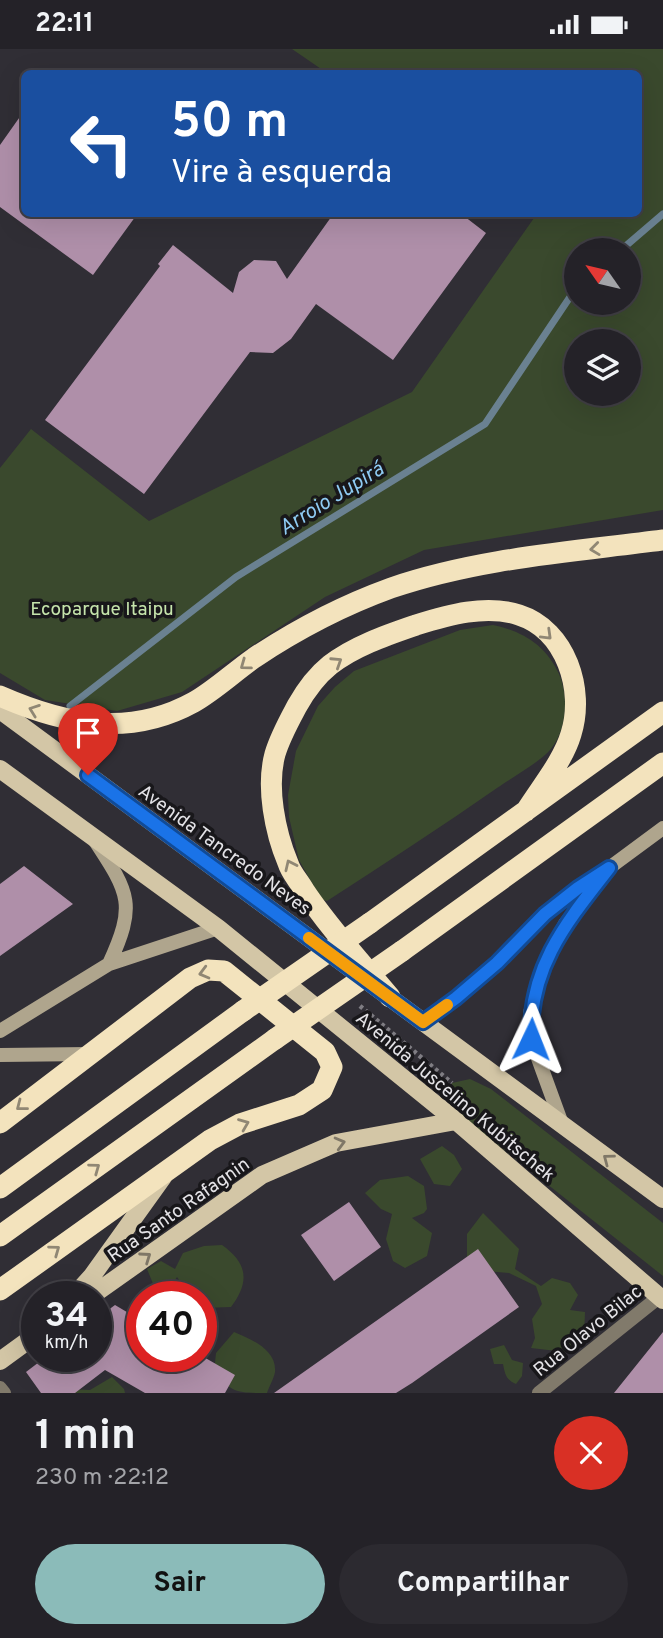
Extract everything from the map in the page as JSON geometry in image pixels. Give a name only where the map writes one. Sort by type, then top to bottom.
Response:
[{"type":"highway","points":[[0,697],[37,713],[79,722],[105,725],[145,719],[166,714],[194,702],[256,657],[324,618],[389,589],[494,562],[663,540]]},
{"type":"highway","points":[[390,997],[307,894],[288,865],[277,828],[272,785],[275,755],[288,721],[310,684],[331,664],[379,638],[449,614],[496,611],[522,616],[547,632],[570,662],[577,692],[572,733],[526,811]]},
{"type":"highway","points":[[0,1188],[663,712]]},
{"type":"highway","points":[[0,1236],[663,763]]},
{"type":"highway","points":[[0,1123],[190,978],[208,970],[224,971],[325,1052],[332,1067],[322,1090],[299,1105],[240,1125],[210,1140],[0,1290]]},
{"type":"main road","name":"Avenida Tancredo Neves","points":[[0,711],[390,997]]},
{"type":"main road","points":[[0,769],[218,928]]},
{"type":"main road","name":"Avenida Juscelino Kubitschek","points":[[218,928],[456,1121],[661,1298]]},
{"type":"main road","name":"Avenida Juscelino Kubitschek","points":[[390,997],[663,1199]]},
{"type":"main road","name":"Rua Santo Rafagnin","points":[[112,1281],[262,1175],[336,1143],[456,1121]]},
{"type":"main road","points":[[87,1281],[171,1167]]},
{"type":"main road","points":[[0,1361],[21,1346]]},
{"type":"street","points":[[423,1022],[497,963],[545,914],[663,828]]},
{"type":"street","points":[[91,835],[114,870],[124,892],[127,911],[124,932],[109,964]]},
{"type":"street","points":[[562,1124],[531,1039],[530,1013],[541,971],[565,924],[609,868]]},
{"type":"street","points":[[0,1031],[109,964],[218,928]]},
{"type":"street","points":[[0,1055],[90,1054]]},
{"type":"street","name":"Rua Olavo Bilac","points":[[538,1393],[661,1298]]},
{"type":"street","points":[[0,1388],[4,1393]]},
{"type":"green space","name":"Ecoparque Itaipu","points":[[292,49],[663,49],[663,510],[424,550],[325,597],[182,692],[117,711],[45,700],[0,673],[0,468],[31,429],[149,521],[412,392],[532,217],[642,217],[642,70],[323,70]]},
{"type":"green space","points":[[493,625],[523,635],[540,647],[554,664],[562,683],[565,703],[563,723],[556,742],[539,760],[434,831],[327,901],[321,899],[299,860],[289,817],[288,795],[296,751],[318,706],[354,671],[460,630]]},
{"type":"green space","points":[[470,1079],[491,1089],[663,1223],[663,1276],[470,1123],[452,1103],[452,1083]]},
{"type":"green space","points":[[442,1146],[454,1155],[462,1169],[450,1186],[434,1184],[420,1159]]},
{"type":"green space","points":[[408,1176],[424,1186],[427,1209],[412,1218],[432,1233],[427,1256],[405,1268],[393,1261],[386,1239],[392,1214],[381,1209],[365,1193],[380,1180]]},
{"type":"green space","points":[[483,1213],[519,1249],[515,1269],[541,1286],[552,1278],[570,1283],[578,1295],[570,1310],[585,1312],[584,1337],[565,1352],[531,1348],[535,1338],[532,1319],[542,1304],[536,1286],[509,1273],[486,1271],[467,1257],[467,1234]]},
{"type":"green space","points":[[222,1245],[231,1252],[241,1267],[241,1290],[231,1307],[217,1307],[217,1281],[180,1281],[177,1277],[174,1281],[152,1281],[147,1269],[161,1261],[175,1269],[183,1253],[204,1246]]},
{"type":"green space","points":[[234,1332],[262,1346],[275,1364],[275,1372],[267,1393],[248,1393],[226,1384],[214,1372],[217,1372],[217,1352]]},
{"type":"green space","points":[[504,1345],[512,1360],[523,1363],[522,1376],[516,1384],[506,1376],[503,1364],[494,1364],[490,1349]]},
{"type":"green space","points":[[112,1377],[125,1393],[65,1393],[69,1389],[90,1390]]},
{"type":"building","points":[[21,115],[21,217],[135,217],[93,275],[0,207],[0,145]]},
{"type":"building","points":[[331,217],[465,217],[486,233],[393,360],[316,304],[291,339],[273,353],[250,352],[144,494],[45,420],[173,245],[233,293],[239,272],[254,260],[276,261],[287,279]]},
{"type":"building","points":[[24,866],[73,904],[0,956],[0,884]]},
{"type":"building","points":[[349,1202],[381,1247],[334,1281],[301,1235]]},
{"type":"building","points":[[478,1249],[519,1307],[412,1383],[396,1393],[274,1393]]},
{"type":"building","points":[[115,1305],[126,1312],[126,1372],[217,1372],[217,1365],[235,1375],[225,1393],[145,1393],[108,1372],[112,1372],[112,1307]]},
{"type":"building","points":[[663,1332],[663,1393],[614,1393]]},
{"type":"building","points":[[26,1372],[102,1372],[75,1393],[41,1393]]},
{"type":"waterway","name":"Arroio Jupirá","points":[[635,238],[663,214]]},
{"type":"waterway","name":"Arroio Jupirá","points":[[70,706],[236,577],[485,424],[564,306]]},
{"type":"slow traffic","points":[[309,938],[423,1022],[447,1005]]},
{"type":"route","points":[[88,775],[423,1022],[497,963],[545,914],[609,868],[565,924],[541,971],[530,1013],[531,1039]]}]
